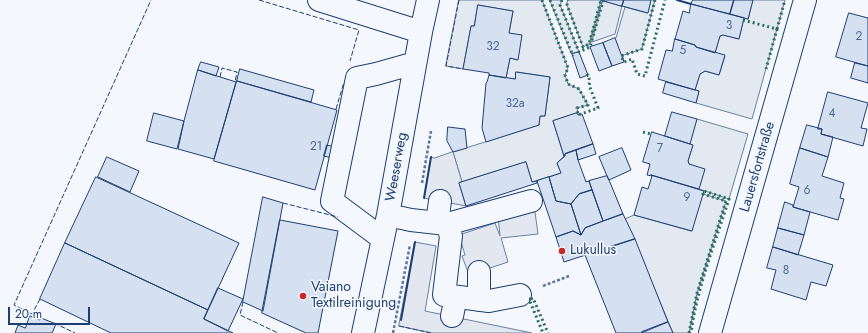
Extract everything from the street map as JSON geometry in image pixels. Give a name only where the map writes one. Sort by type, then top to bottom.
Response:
[{"type":"street","points":[[319,0],[421,32]]},
{"type":"street","name":"Weeserweg","points":[[363,333],[384,239],[428,0]]},
{"type":"street","name":"Lauersfortstraße","points":[[710,333],[806,0]]},
{"type":"street","points":[[384,239],[332,201],[357,78],[415,64]]},
{"type":"street","points":[[440,201],[442,223],[452,236],[444,295],[454,307],[479,300],[489,301],[520,295]]},
{"type":"street","points":[[388,215],[411,220],[442,223],[526,206]]},
{"type":"street","points":[[479,272],[479,300]]},
{"type":"shaded area","points":[[459,0],[542,0],[568,68],[565,75],[568,84],[579,89],[588,105],[577,108],[578,113],[553,121],[564,156],[557,163],[561,173],[532,182],[526,162],[462,182],[453,152],[539,125],[540,116],[545,116],[550,77],[517,72],[515,79],[506,78],[510,58],[517,60],[509,33],[513,11],[478,5],[474,26],[471,26],[463,69],[446,66]]},
{"type":"shaded area","points":[[550,0],[562,0],[560,5],[579,52],[572,54]]},
{"type":"shaded area","points":[[568,0],[601,0],[589,44],[583,47],[567,5]]},
{"type":"shaded area","points":[[651,0],[655,0],[642,49],[621,56],[615,38],[625,7],[647,13]]},
{"type":"shaded area","points":[[753,0],[785,0],[752,119],[696,103],[699,91],[695,90],[700,74],[705,71],[719,75],[725,56],[715,53],[720,36],[723,35],[739,39],[744,18],[748,19]]},
{"type":"shaded area","points":[[603,1],[622,6],[615,34],[592,42]]},
{"type":"shaded area","points":[[697,119],[748,134],[729,199],[699,189],[692,165],[689,164],[688,161],[693,145],[690,144]]},
{"type":"shaded area","points":[[453,152],[462,182],[459,183],[466,206],[424,198],[431,157],[434,158]]},
{"type":"shaded area","points":[[703,194],[726,201],[697,293],[689,333],[673,333],[625,219],[634,215],[691,231]]},
{"type":"shaded area","points":[[535,212],[538,234],[501,238],[508,262],[469,275],[462,256],[465,255],[459,235],[495,223],[500,236],[498,216]]},
{"type":"shaded area","points":[[415,242],[436,246],[425,311],[532,333],[432,333],[399,326]]},
{"type":"building","points":[[601,0],[624,0],[622,6]]},
{"type":"building","points":[[624,0],[651,0],[648,13],[622,6]]},
{"type":"building","points":[[693,0],[734,0],[730,14],[691,4]]},
{"type":"building","points":[[734,0],[753,0],[748,19],[730,14]]},
{"type":"building","points":[[691,4],[744,18],[739,39],[723,35],[720,36],[715,53],[675,39],[683,11],[689,13]]},
{"type":"building","points":[[478,5],[513,11],[509,33],[522,35],[518,60],[510,58],[506,78],[489,75],[489,73],[463,69],[471,26],[474,26]]},
{"type":"building","points":[[849,13],[868,18],[868,66],[836,57]]},
{"type":"building","points":[[615,38],[624,62],[612,66],[603,43]]},
{"type":"building","points":[[675,39],[695,45],[696,47],[725,55],[719,75],[705,71],[700,74],[695,90],[658,79],[666,50],[672,51]]},
{"type":"building","points":[[603,43],[612,66],[599,71],[590,47]]},
{"type":"building","points":[[579,52],[588,75],[580,78],[572,54]]},
{"type":"building","points":[[201,62],[219,67],[216,76],[198,70]]},
{"type":"building","points":[[855,63],[868,66],[868,83],[851,78]]},
{"type":"building","points":[[240,69],[314,90],[311,102],[237,81]]},
{"type":"building","points":[[198,70],[236,82],[214,159],[178,149]]},
{"type":"building","points":[[516,72],[550,77],[545,116],[540,116],[539,125],[486,142],[482,128],[486,83],[489,75],[515,79]]},
{"type":"building","points":[[237,81],[337,110],[315,190],[214,161]]},
{"type":"building","points":[[666,82],[699,91],[696,103],[663,93]]},
{"type":"building","points":[[828,92],[868,103],[861,128],[867,129],[863,146],[821,134],[822,129],[818,129]]},
{"type":"building","points":[[672,112],[697,119],[690,144],[665,136]]},
{"type":"building","points":[[154,113],[184,121],[177,149],[147,141]]},
{"type":"building","points":[[577,113],[578,115],[582,114],[593,144],[565,154],[564,156],[553,121]]},
{"type":"building","points":[[807,125],[822,129],[821,134],[833,137],[828,157],[800,148]]},
{"type":"building","points":[[448,127],[465,129],[467,148],[453,152],[447,141]]},
{"type":"building","points":[[652,132],[693,145],[688,161],[689,164],[705,169],[699,189],[647,175],[650,164],[643,162]]},
{"type":"building","points":[[593,144],[596,154],[578,160],[576,150]]},
{"type":"building","points":[[327,145],[335,147],[332,158],[324,156]]},
{"type":"building","points":[[622,148],[631,170],[609,180],[599,157]]},
{"type":"building","points":[[800,148],[828,157],[822,176],[844,183],[840,198],[844,199],[838,220],[793,207],[799,187],[790,184]]},
{"type":"building","points":[[576,150],[586,182],[589,181],[592,190],[579,194],[571,204],[556,201],[549,177],[561,173],[557,163],[565,156],[565,154]]},
{"type":"building","points":[[107,157],[139,171],[130,192],[98,177]]},
{"type":"building","points":[[526,162],[532,182],[537,181],[537,183],[466,206],[459,183]]},
{"type":"building","points":[[651,175],[704,191],[692,231],[634,215],[642,187],[648,189]]},
{"type":"building","points":[[607,176],[623,214],[603,221],[589,181]]},
{"type":"building","points":[[96,177],[239,243],[208,310],[65,243]]},
{"type":"building","points":[[549,177],[556,201],[571,204],[581,235],[573,231],[556,237],[537,181]]},
{"type":"building","points":[[592,190],[603,221],[585,228],[581,235],[571,204],[579,194]]},
{"type":"building","points":[[263,197],[283,203],[263,311],[243,302]]},
{"type":"building","points":[[785,202],[793,205],[793,207],[810,212],[804,235],[778,228]]},
{"type":"building","points":[[623,214],[635,239],[564,262],[556,237],[573,231],[581,235],[585,228]]},
{"type":"building","points":[[280,220],[338,231],[318,333],[306,333],[262,313]]},
{"type":"building","points":[[778,228],[804,235],[798,255],[773,247]]},
{"type":"building","points":[[635,239],[668,322],[641,333],[616,333],[585,255]]},
{"type":"building","points":[[65,243],[208,310],[204,319],[233,333],[111,333],[40,299]]},
{"type":"building","points":[[773,247],[833,265],[826,286],[811,282],[806,300],[771,289],[776,270],[767,268]]},
{"type":"building","points":[[218,288],[243,299],[228,331],[204,319]]},
{"type":"building","points":[[30,316],[40,320],[41,318],[56,324],[52,333],[15,333],[18,325],[25,328]]},
{"type":"building","points":[[668,322],[673,333],[642,332]]},
{"type":"hedge","points":[[542,0],[568,68],[565,75],[568,84],[579,89],[588,105],[577,108],[578,115],[598,108],[589,85],[590,82],[588,75],[585,77]]},
{"type":"hedge","points":[[550,0],[573,56]]},
{"type":"hedge","points":[[562,0],[560,5],[579,52],[590,47],[603,1],[601,0],[589,44],[583,47],[567,5],[568,0]]},
{"type":"hedge","points":[[655,0],[642,49],[621,56],[624,62],[632,59],[637,74],[645,76],[665,0]]},
{"type":"hedge","points":[[777,29],[785,0]]},
{"type":"hedge","points":[[743,20],[777,29],[766,69]]},
{"type":"hedge","points":[[643,132],[651,134]]},
{"type":"hedge","points":[[689,333],[697,293],[726,201],[703,194],[704,191],[729,199],[702,282],[691,333]]},
{"type":"hedge","points":[[531,299],[533,298],[548,333]]},
{"type":"hedge","points":[[531,299],[529,299],[543,333]]},
{"type":"fence","points":[[40,299],[32,314],[14,305],[151,0]]},
{"type":"fence","points":[[259,0],[359,30],[350,61]]},
{"type":"fence","points":[[459,0],[446,66],[463,69]]},
{"type":"fence","points":[[220,77],[222,68],[237,72],[235,82]]},
{"type":"fence","points":[[336,109],[344,82]]},
{"type":"fence","points":[[283,203],[338,217]]},
{"type":"fence","points":[[243,302],[240,315],[278,333]]},
{"type":"fence","points":[[32,314],[43,319]]},
{"type":"fence","points":[[54,323],[75,333]]},
{"type":"fence","points":[[399,326],[431,333]]},
{"type":"wall","points":[[677,0],[691,4]]},
{"type":"wall","points":[[424,198],[431,157]]},
{"type":"wall","points":[[401,320],[415,242]]},
{"type":"place","name":"Lukullus","points":[[562,251]]},
{"type":"place","name":"Vaiano Textilreinigung","points":[[303,296]]}]
